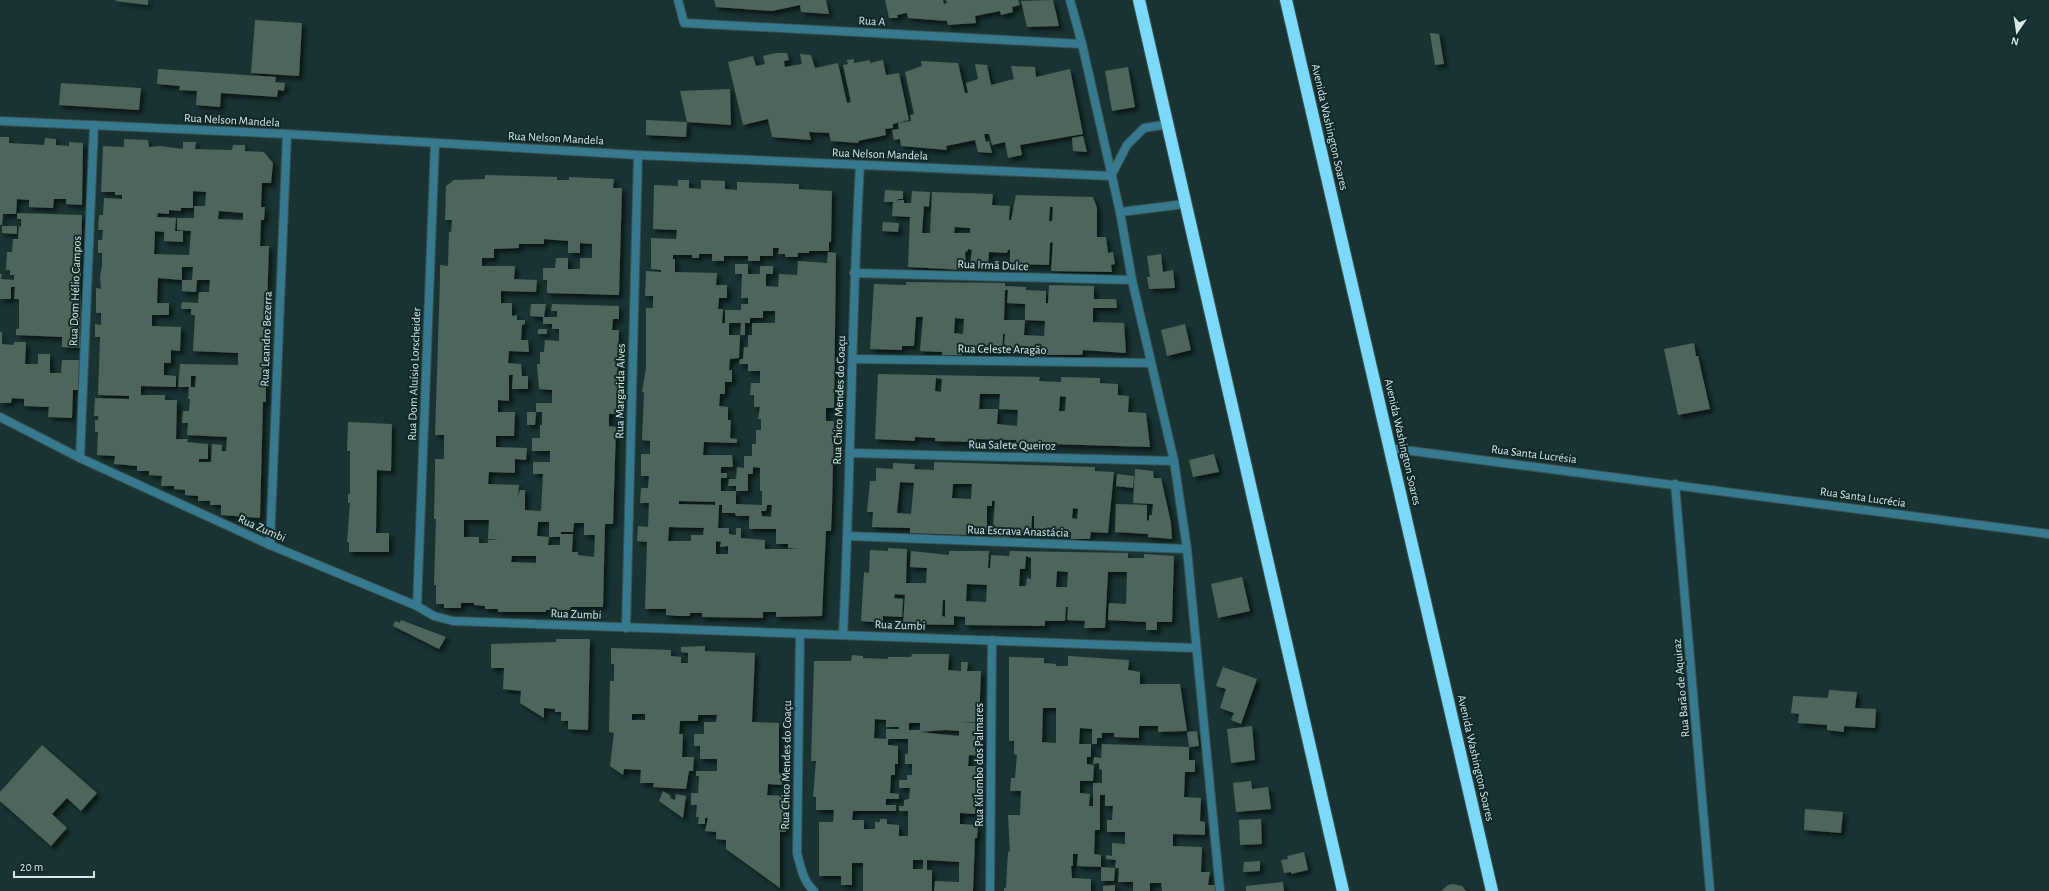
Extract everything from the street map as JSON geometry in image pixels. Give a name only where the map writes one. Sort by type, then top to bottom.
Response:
[{"type":"highway","points":[[1139,0],[1169,124],[1185,204],[1343,891]]},
{"type":"highway","name":"Avenida Washington Soares","points":[[1286,0],[1492,891]]},
{"type":"street","name":"Rua A","points":[[678,0],[684,23],[1082,44]]},
{"type":"street","points":[[1070,0],[1082,44],[1120,212],[1132,280],[1174,461],[1187,549],[1195,648],[1220,891]]},
{"type":"street","name":"Rua Nelson Mandela","points":[[0,121],[287,134],[638,155],[1111,176]]},
{"type":"street","points":[[1111,176],[1127,145],[1144,128],[1169,124]]},
{"type":"street","name":"Rua Dom Hélio Campos","points":[[80,458],[94,125]]},
{"type":"street","name":"Rua Leandro Bezerra","points":[[270,545],[287,134]]},
{"type":"street","name":"Rua Dom Aluísio Lorscheider","points":[[417,606],[435,143]]},
{"type":"street","name":"Rua Margarida Alves","points":[[626,628],[638,155]]},
{"type":"street","name":"Rua Chico Mendes do Coaçu","points":[[843,635],[848,536],[854,273],[860,165]]},
{"type":"street","points":[[1120,212],[1185,204]]},
{"type":"street","name":"Rua Irmã Dulce","points":[[854,273],[1132,280]]},
{"type":"street","name":"Rua Celeste Aragão","points":[[853,359],[1151,363]]},
{"type":"street","name":"Rua Zumbi","points":[[0,417],[80,458],[270,545],[417,606],[434,616],[470,623],[1195,648]]},
{"type":"street","name":"Rua Santa Lucrésia","points":[[1389,448],[1675,484]]},
{"type":"street","name":"Rua Salete Queiroz","points":[[850,453],[1174,461]]},
{"type":"street","name":"Rua Santa Lucrécia","points":[[1675,484],[2049,534]]},
{"type":"street","name":"Rua Barão de Aquiraz","points":[[1675,484],[1708,891]]},
{"type":"street","name":"Rua Escrava Anastácia","points":[[848,536],[1187,549]]},
{"type":"street","name":"Rua Chico Mendes do Coaçu","points":[[800,634],[797,854],[801,870],[808,885],[814,891]]},
{"type":"street","name":"Rua Kilombo dos Palmares","points":[[990,891],[992,640]]},
{"type":"building","points":[[148,0],[148,5],[115,1]]},
{"type":"building","points":[[714,0],[826,0],[829,14],[801,12],[800,5],[772,11],[716,7]]},
{"type":"building","points":[[885,0],[943,0],[944,4],[947,3],[946,0],[1018,0],[1020,5],[1012,7],[1013,12],[1001,15],[1000,11],[975,16],[976,23],[948,25],[947,21],[908,18],[907,13],[897,15],[898,18],[889,18]]},
{"type":"building","points":[[1053,0],[1059,26],[1027,27],[1021,1]]},
{"type":"building","points":[[255,20],[302,23],[299,76],[251,73]]},
{"type":"building","points":[[1430,33],[1439,34],[1444,64],[1435,65]]},
{"type":"building","points":[[776,53],[787,53],[789,60],[784,61],[785,67],[802,64],[800,54],[811,55],[815,68],[838,63],[847,103],[851,102],[843,65],[848,64],[847,60],[854,59],[854,63],[870,60],[870,63],[883,60],[886,75],[899,73],[909,120],[893,124],[893,128],[885,129],[886,135],[858,141],[859,143],[831,141],[829,133],[809,132],[811,140],[772,137],[768,119],[743,125],[728,62],[753,56],[756,66],[765,64],[763,56]]},
{"type":"building","points":[[921,61],[958,63],[965,93],[968,93],[966,83],[978,79],[975,64],[987,65],[991,85],[1014,79],[1011,66],[1035,67],[1036,77],[1070,69],[1083,134],[1020,145],[1022,155],[1008,158],[1005,142],[992,145],[989,134],[984,134],[986,142],[989,141],[992,153],[978,152],[975,140],[946,146],[947,150],[901,146],[900,139],[894,140],[892,130],[899,129],[898,123],[911,121],[910,115],[914,114],[905,72],[922,66]]},
{"type":"building","points":[[1128,67],[1135,107],[1112,111],[1105,71]]},
{"type":"building","points":[[158,69],[276,77],[275,82],[285,83],[284,91],[278,90],[277,97],[221,93],[220,107],[196,105],[197,91],[179,90],[180,86],[157,84]]},
{"type":"building","points":[[61,83],[141,88],[139,110],[59,105]]},
{"type":"building","points":[[730,89],[731,125],[687,122],[680,91]]},
{"type":"building","points":[[646,120],[687,122],[686,137],[646,135]]},
{"type":"building","points":[[1083,136],[1087,152],[1073,151],[1072,138]]},
{"type":"building","points":[[0,137],[9,137],[9,143],[44,145],[45,138],[56,139],[56,145],[69,146],[69,142],[83,143],[82,205],[66,204],[66,199],[54,199],[53,208],[29,207],[29,200],[17,199],[16,214],[3,214],[2,225],[0,225]]},
{"type":"building","points":[[124,139],[148,140],[149,147],[160,146],[183,149],[183,142],[196,142],[195,149],[232,150],[233,145],[245,145],[245,151],[264,152],[273,163],[271,183],[262,183],[261,207],[265,207],[264,220],[261,220],[260,246],[269,246],[267,306],[266,305],[265,317],[266,402],[263,402],[260,518],[221,515],[221,505],[210,505],[210,501],[198,501],[198,496],[185,495],[185,490],[174,489],[174,486],[161,486],[162,476],[149,475],[149,471],[137,471],[137,466],[114,464],[115,456],[97,455],[98,432],[95,432],[95,420],[98,420],[98,416],[94,416],[95,398],[129,399],[129,396],[98,395],[100,337],[95,337],[95,324],[101,325],[101,313],[96,313],[96,288],[101,289],[100,277],[102,265],[102,253],[98,253],[98,240],[102,240],[103,230],[98,230],[99,215],[103,215],[104,198],[122,199],[122,195],[115,195],[115,192],[101,192],[103,146],[124,147]],"holes":[[[193,191],[206,192],[205,206],[194,206],[194,218],[177,218],[177,230],[191,231],[189,255],[154,254],[155,231],[164,232],[164,241],[183,242],[183,231],[175,231],[176,218],[157,217],[158,213],[169,214],[169,210],[181,211],[181,208],[193,208]],[[219,211],[243,213],[243,220],[218,219]],[[182,267],[193,267],[192,280],[182,280]],[[158,278],[182,280],[182,291],[196,292],[197,280],[210,280],[209,292],[199,292],[198,303],[182,302],[181,309],[191,309],[191,315],[195,315],[193,351],[238,353],[238,365],[180,364],[178,387],[189,387],[189,411],[183,411],[182,423],[188,423],[187,435],[227,437],[226,451],[222,451],[222,445],[212,444],[211,462],[199,462],[199,459],[208,459],[208,444],[187,442],[188,439],[176,439],[177,400],[165,400],[165,395],[141,395],[141,386],[176,387],[176,376],[164,375],[164,363],[171,363],[171,350],[180,351],[181,327],[152,326],[152,315],[169,315],[169,303],[157,303]],[[191,376],[196,376],[195,387],[191,387]]]},
{"type":"building","points":[[485,175],[557,177],[557,180],[569,180],[569,177],[614,179],[613,188],[622,188],[619,295],[547,293],[547,280],[543,280],[543,268],[555,268],[556,258],[568,258],[568,269],[580,269],[580,258],[592,258],[592,244],[580,243],[580,253],[568,253],[568,241],[544,239],[544,244],[519,244],[519,248],[494,249],[494,258],[482,258],[482,266],[515,266],[514,279],[537,280],[536,292],[501,291],[501,303],[512,303],[512,316],[517,315],[517,320],[525,320],[525,324],[522,325],[521,340],[528,340],[529,352],[509,351],[508,363],[521,364],[522,376],[528,376],[528,389],[512,389],[513,375],[509,375],[509,401],[498,400],[498,412],[515,412],[514,436],[496,436],[496,447],[527,448],[526,460],[515,459],[515,473],[489,472],[488,484],[519,485],[518,497],[520,490],[525,490],[525,510],[541,511],[543,474],[533,474],[533,462],[550,462],[550,451],[532,451],[532,438],[540,438],[540,425],[542,425],[542,412],[536,412],[536,403],[552,403],[552,390],[539,389],[537,364],[540,364],[540,352],[544,352],[545,340],[559,341],[559,329],[552,329],[552,324],[543,324],[543,317],[530,316],[531,304],[546,304],[544,317],[557,317],[557,311],[551,311],[552,304],[619,306],[619,319],[613,319],[612,330],[619,330],[616,414],[609,414],[609,426],[616,427],[613,524],[605,524],[603,607],[571,607],[570,610],[546,610],[546,612],[498,612],[498,609],[485,609],[485,606],[474,605],[474,603],[461,603],[461,608],[444,608],[444,604],[436,604],[436,585],[434,585],[436,519],[434,519],[435,459],[444,459],[444,435],[435,435],[440,265],[448,266],[449,232],[451,232],[452,220],[445,220],[446,186],[454,180],[485,179]],"holes":[[[464,520],[489,520],[488,539],[500,540],[488,540],[488,543],[479,543],[479,537],[464,537]],[[538,522],[549,522],[549,537],[537,536]],[[574,523],[584,523],[584,535],[595,535],[594,557],[578,555],[578,552],[572,552],[573,534],[561,534],[561,532],[573,532]],[[549,537],[560,537],[560,545],[548,545]],[[512,556],[536,556],[536,563],[511,562]]]},
{"type":"building","points":[[678,180],[689,180],[689,188],[701,189],[701,180],[725,181],[725,189],[737,190],[737,182],[799,184],[799,189],[832,191],[831,242],[829,242],[829,251],[809,251],[809,253],[798,253],[798,257],[785,257],[785,254],[778,254],[779,248],[773,248],[773,256],[760,256],[760,261],[748,261],[748,256],[724,256],[724,261],[712,261],[712,254],[699,254],[699,258],[692,258],[692,255],[673,255],[673,259],[675,259],[675,272],[717,273],[716,285],[727,285],[727,298],[719,298],[718,309],[723,309],[722,323],[725,323],[725,310],[741,310],[741,304],[748,304],[748,298],[741,298],[742,274],[735,274],[735,264],[748,264],[748,274],[760,274],[760,266],[773,266],[773,274],[766,274],[766,286],[778,287],[779,274],[797,275],[798,261],[827,263],[828,252],[836,253],[834,408],[826,408],[826,421],[834,421],[832,507],[831,531],[826,531],[822,616],[776,617],[776,612],[763,612],[763,618],[702,617],[702,613],[690,613],[690,616],[679,616],[666,615],[666,609],[645,609],[647,542],[637,541],[638,526],[648,527],[649,503],[640,503],[641,488],[648,488],[649,476],[641,476],[641,454],[650,454],[650,441],[642,440],[644,392],[642,392],[646,368],[646,308],[653,308],[653,296],[645,296],[646,271],[661,272],[661,270],[651,269],[651,238],[676,239],[677,230],[653,229],[654,185],[678,186]],"holes":[[[763,311],[775,311],[775,323],[752,323],[752,335],[748,335],[748,347],[744,347],[743,359],[740,359],[739,364],[748,364],[748,371],[760,371],[760,383],[751,383],[750,395],[754,395],[754,407],[760,407],[758,419],[761,419],[761,430],[756,430],[756,444],[752,444],[752,456],[744,456],[744,468],[737,467],[736,479],[729,479],[728,486],[736,486],[736,491],[721,491],[721,478],[727,478],[727,473],[721,473],[721,467],[733,467],[732,455],[703,455],[704,442],[737,443],[737,439],[730,438],[731,420],[728,420],[728,407],[719,406],[720,394],[725,394],[725,382],[732,382],[732,370],[729,370],[730,359],[739,358],[740,335],[745,335],[745,323],[750,323],[750,318],[763,318]],[[729,323],[741,323],[740,335],[729,335]],[[753,467],[760,468],[760,491],[762,491],[762,505],[736,504],[736,491],[748,491],[748,474],[753,474]],[[679,501],[715,502],[715,505],[679,504]],[[719,505],[722,505],[722,513],[735,513],[736,516],[749,516],[749,529],[776,529],[776,544],[788,544],[788,548],[800,549],[765,549],[765,540],[741,538],[741,528],[736,528],[736,535],[729,534],[729,528],[718,528]],[[767,505],[772,505],[771,517],[762,516],[761,511],[766,511]],[[669,527],[704,528],[703,535],[691,535],[691,541],[668,541]],[[716,541],[721,542],[720,547],[728,546],[728,554],[716,554]]]},
{"type":"building","points":[[885,190],[903,191],[903,199],[898,199],[897,202],[899,200],[904,200],[904,203],[911,203],[912,191],[930,192],[929,207],[924,206],[922,233],[930,233],[932,192],[993,194],[992,205],[1010,206],[1009,220],[1011,220],[1016,195],[1093,197],[1097,208],[1097,237],[1106,237],[1108,253],[1113,252],[1115,264],[1111,265],[1112,272],[1051,271],[1053,242],[1050,243],[1049,265],[1010,264],[1010,250],[1008,250],[1007,253],[989,252],[988,265],[970,265],[972,250],[968,249],[967,252],[965,251],[966,270],[908,267],[910,217],[892,216],[893,202],[884,202]],"holes":[[[1050,207],[1053,207],[1052,221],[1049,221]],[[955,227],[970,228],[970,233],[954,233]]]},
{"type":"building","points":[[17,213],[82,215],[80,337],[82,337],[82,348],[62,347],[62,337],[16,335],[16,329],[19,329],[19,299],[14,299],[15,287],[11,287],[11,299],[0,299],[0,274],[2,274],[1,279],[14,280],[14,275],[10,275],[10,270],[6,270],[7,252],[12,252],[13,239],[18,239],[19,226],[21,227],[21,219],[17,219]]},
{"type":"building","points":[[883,222],[899,223],[898,232],[882,231]]},
{"type":"building","points":[[2,226],[17,226],[17,234],[2,233]]},
{"type":"building","points":[[1161,254],[1163,272],[1173,270],[1175,288],[1149,289],[1147,277],[1150,277],[1147,256]]},
{"type":"building","points":[[906,282],[1005,283],[1005,286],[1026,287],[1026,290],[1046,291],[1046,303],[1048,303],[1049,285],[1094,286],[1094,299],[1116,299],[1117,308],[1093,308],[1093,322],[1124,323],[1126,353],[1083,350],[1082,355],[1043,355],[1043,349],[1036,349],[1036,355],[1023,355],[1023,349],[1004,347],[1005,334],[1003,334],[1002,353],[962,352],[962,355],[942,355],[942,352],[920,351],[923,317],[916,317],[914,346],[902,346],[902,350],[870,349],[874,284],[906,285]],"holes":[[[1005,290],[1008,290],[1007,303],[1025,304],[1025,320],[1004,320]],[[955,318],[964,319],[963,334],[954,333]],[[1025,320],[1045,321],[1044,336],[1024,335]]]},
{"type":"building","points":[[1185,324],[1191,350],[1167,356],[1161,330]]},
{"type":"building","points":[[538,329],[547,329],[547,334],[538,334]]},
{"type":"building","points":[[0,332],[2,332],[2,344],[14,345],[14,342],[26,342],[25,364],[38,364],[38,354],[50,354],[50,373],[61,373],[62,360],[79,360],[78,390],[73,390],[72,418],[48,417],[49,407],[24,406],[24,399],[12,398],[11,403],[0,403]]},
{"type":"building","points":[[1694,343],[1710,409],[1678,415],[1664,349]]},
{"type":"building","points":[[878,374],[1040,377],[1039,381],[1061,382],[1061,377],[1100,378],[1100,383],[1118,384],[1118,395],[1129,396],[1128,412],[1146,413],[1150,447],[1016,443],[1016,440],[976,439],[976,442],[935,441],[935,438],[915,437],[915,441],[875,439]],"holes":[[[936,378],[942,379],[941,392],[935,391]],[[980,394],[1000,394],[999,409],[1018,410],[1017,426],[997,424],[998,409],[979,409]],[[1060,396],[1066,397],[1065,411],[1059,411]]]},
{"type":"building","points":[[527,412],[536,412],[535,425],[527,425]]},
{"type":"building","points":[[348,422],[392,424],[391,471],[377,470],[376,533],[389,533],[389,552],[349,552],[349,542],[347,542],[350,503],[348,503],[348,494],[350,494],[350,451],[347,451]]},
{"type":"building","points":[[1214,454],[1219,472],[1193,477],[1189,460]]},
{"type":"building","points":[[934,462],[1095,467],[1095,471],[1114,472],[1108,533],[1091,532],[1090,539],[1071,539],[1071,532],[1034,530],[1034,516],[1032,516],[1031,534],[1010,533],[1010,537],[990,536],[991,527],[993,527],[995,501],[992,501],[992,506],[987,506],[987,532],[969,531],[969,535],[910,533],[910,528],[872,527],[873,512],[867,512],[870,481],[876,481],[876,468],[893,469],[893,463],[915,464],[914,469],[934,470]],"holes":[[[900,482],[914,483],[911,514],[897,513]],[[953,484],[972,484],[971,499],[952,498]],[[1073,508],[1078,509],[1077,519],[1072,518]]]},
{"type":"building","points":[[1135,469],[1153,471],[1154,478],[1161,478],[1171,523],[1172,539],[1148,537],[1148,534],[1115,532],[1116,504],[1147,505],[1147,520],[1149,521],[1149,515],[1152,515],[1153,504],[1133,503]]},
{"type":"building","points":[[1117,474],[1134,476],[1133,488],[1116,486]]},
{"type":"building","points":[[888,548],[907,549],[906,583],[926,583],[927,568],[910,567],[911,551],[949,555],[949,551],[989,551],[988,568],[990,568],[991,555],[1009,556],[1010,551],[1128,553],[1128,558],[1144,558],[1144,554],[1174,556],[1172,622],[1157,622],[1157,630],[1146,630],[1146,622],[1108,620],[1109,603],[1126,604],[1127,572],[1108,572],[1105,628],[1084,628],[1085,621],[1067,620],[1068,607],[1066,607],[1065,621],[1045,621],[1045,626],[965,625],[965,617],[954,616],[954,625],[903,624],[905,595],[895,594],[894,598],[903,599],[902,617],[883,616],[883,623],[861,621],[864,572],[869,573],[870,550],[888,551]],"holes":[[[1026,556],[1031,558],[1031,579],[1027,578],[1026,586],[1019,586],[1020,569],[1025,569]],[[1057,571],[1068,572],[1067,587],[1056,587]],[[967,584],[987,585],[986,602],[966,601]],[[943,600],[945,600],[945,617],[942,616]]]},
{"type":"building","points":[[1242,577],[1250,611],[1218,618],[1211,584]]},
{"type":"building","points":[[401,620],[446,637],[439,649],[393,626],[395,621],[400,623]]},
{"type":"building","points":[[556,639],[590,639],[588,730],[568,729],[568,721],[561,721],[561,712],[555,712],[555,709],[544,708],[544,718],[520,703],[521,691],[503,689],[504,668],[491,668],[491,644],[556,642]]},
{"type":"building","points":[[705,646],[705,651],[755,653],[752,722],[779,723],[779,773],[782,773],[782,785],[768,784],[767,795],[787,796],[786,832],[780,832],[780,888],[726,849],[726,840],[716,839],[716,832],[705,831],[708,818],[705,818],[705,824],[698,824],[699,817],[696,817],[697,805],[691,805],[691,793],[698,793],[699,776],[696,776],[696,771],[717,771],[717,759],[700,759],[700,746],[694,746],[694,734],[704,734],[704,722],[716,722],[717,715],[698,715],[698,721],[680,721],[679,734],[683,734],[682,757],[694,757],[693,771],[689,771],[686,789],[653,787],[654,783],[640,783],[641,770],[624,769],[623,775],[610,766],[614,733],[609,732],[610,681],[614,681],[614,664],[611,664],[611,648],[671,650],[671,656],[681,657],[681,663],[688,663],[688,653],[681,652],[681,647]],"holes":[[[632,714],[645,714],[645,720],[632,720]]]},
{"type":"building","points":[[912,654],[949,654],[948,670],[961,671],[961,662],[968,662],[967,671],[981,671],[979,722],[959,723],[979,723],[979,741],[982,741],[982,756],[969,755],[968,766],[979,766],[977,789],[982,790],[981,802],[976,802],[975,814],[960,813],[960,824],[978,825],[977,838],[975,838],[973,891],[934,891],[935,881],[959,882],[959,862],[927,860],[927,870],[932,870],[932,891],[863,891],[863,863],[852,863],[852,885],[841,885],[841,876],[819,876],[819,822],[833,822],[834,810],[816,810],[816,797],[813,797],[816,761],[811,761],[814,661],[851,661],[852,655],[863,656],[863,658],[888,659],[888,657],[911,657]],"holes":[[[875,719],[886,720],[886,727],[899,727],[899,729],[886,729],[886,739],[874,738]],[[909,723],[920,723],[920,730],[909,730]],[[946,730],[959,731],[959,736],[919,732]],[[888,739],[908,739],[908,754],[905,754],[905,764],[912,764],[912,775],[907,775],[907,780],[899,780],[899,788],[910,788],[909,799],[904,800],[904,806],[899,806],[899,811],[908,811],[908,836],[899,836],[899,825],[887,824],[887,819],[880,819],[880,822],[875,822],[875,829],[864,829],[864,820],[852,820],[853,811],[896,811],[896,805],[886,805],[886,799],[899,799],[899,794],[890,793],[891,775],[895,775],[895,764],[898,764],[898,746],[888,745]],[[913,860],[923,860],[923,869],[913,869]]]},
{"type":"building","points":[[1068,656],[1129,660],[1128,670],[1140,672],[1140,684],[1180,684],[1187,731],[1158,732],[1158,726],[1139,726],[1139,738],[1114,737],[1114,733],[1102,733],[1102,738],[1097,738],[1097,744],[1092,744],[1092,729],[1080,728],[1079,744],[1091,744],[1091,757],[1087,757],[1087,764],[1094,765],[1093,781],[1080,781],[1080,793],[1090,794],[1089,806],[1093,806],[1093,783],[1102,783],[1102,770],[1099,769],[1099,763],[1093,764],[1094,757],[1101,758],[1102,744],[1189,747],[1189,760],[1195,760],[1195,772],[1185,772],[1184,797],[1201,798],[1200,821],[1205,822],[1205,835],[1173,834],[1173,846],[1202,847],[1201,872],[1210,872],[1208,885],[1217,885],[1217,891],[1162,891],[1161,883],[1150,883],[1150,891],[1133,891],[1133,882],[1118,882],[1119,868],[1115,868],[1116,860],[1106,859],[1106,855],[1112,856],[1112,843],[1125,844],[1125,832],[1107,832],[1107,820],[1112,820],[1113,806],[1105,806],[1105,795],[1100,795],[1100,830],[1095,830],[1094,854],[1101,855],[1101,867],[1077,866],[1078,854],[1073,854],[1073,866],[1071,866],[1072,878],[1091,879],[1091,891],[1004,891],[1004,888],[1006,888],[1008,851],[1010,852],[1008,815],[1020,815],[1021,791],[1010,791],[1011,778],[1015,778],[1017,755],[1014,754],[1014,741],[1009,741],[1009,657],[1044,658],[1044,663],[1056,664],[1056,666],[1068,666]],"holes":[[[1043,708],[1056,708],[1056,743],[1042,742]]]},
{"type":"building","points":[[1223,667],[1257,679],[1241,724],[1231,720],[1234,713],[1220,708],[1226,689],[1216,686]]},
{"type":"building","points":[[1829,690],[1857,692],[1855,708],[1876,709],[1875,728],[1844,726],[1844,732],[1827,730],[1827,725],[1798,723],[1799,714],[1791,713],[1793,696],[1828,698]]},
{"type":"building","points":[[1252,726],[1255,760],[1231,763],[1227,729]]},
{"type":"building","points":[[1197,731],[1199,746],[1189,747],[1187,732]]},
{"type":"building","points":[[42,745],[97,793],[81,811],[67,798],[52,814],[67,828],[51,846],[0,801],[0,792]]},
{"type":"building","points":[[1251,781],[1252,789],[1268,787],[1271,809],[1236,812],[1233,783]]},
{"type":"building","points":[[663,791],[671,796],[670,798],[675,800],[676,794],[686,796],[683,818],[659,801]]},
{"type":"building","points":[[1805,809],[1843,812],[1841,833],[1804,830]]},
{"type":"building","points":[[1261,819],[1262,844],[1240,845],[1239,820]]},
{"type":"building","points":[[1304,852],[1308,870],[1291,874],[1291,872],[1284,873],[1281,860],[1288,859],[1287,856]]},
{"type":"building","points":[[1260,861],[1260,871],[1243,872],[1244,862]]},
{"type":"building","points":[[1101,867],[1115,868],[1114,881],[1101,881]]},
{"type":"building","points":[[1283,882],[1284,891],[1246,891],[1246,886]]},
{"type":"building","points":[[1453,884],[1462,886],[1466,891],[1441,891],[1448,885]]},
{"type":"building","points":[[1115,885],[1115,891],[1103,891],[1103,886]]}]
